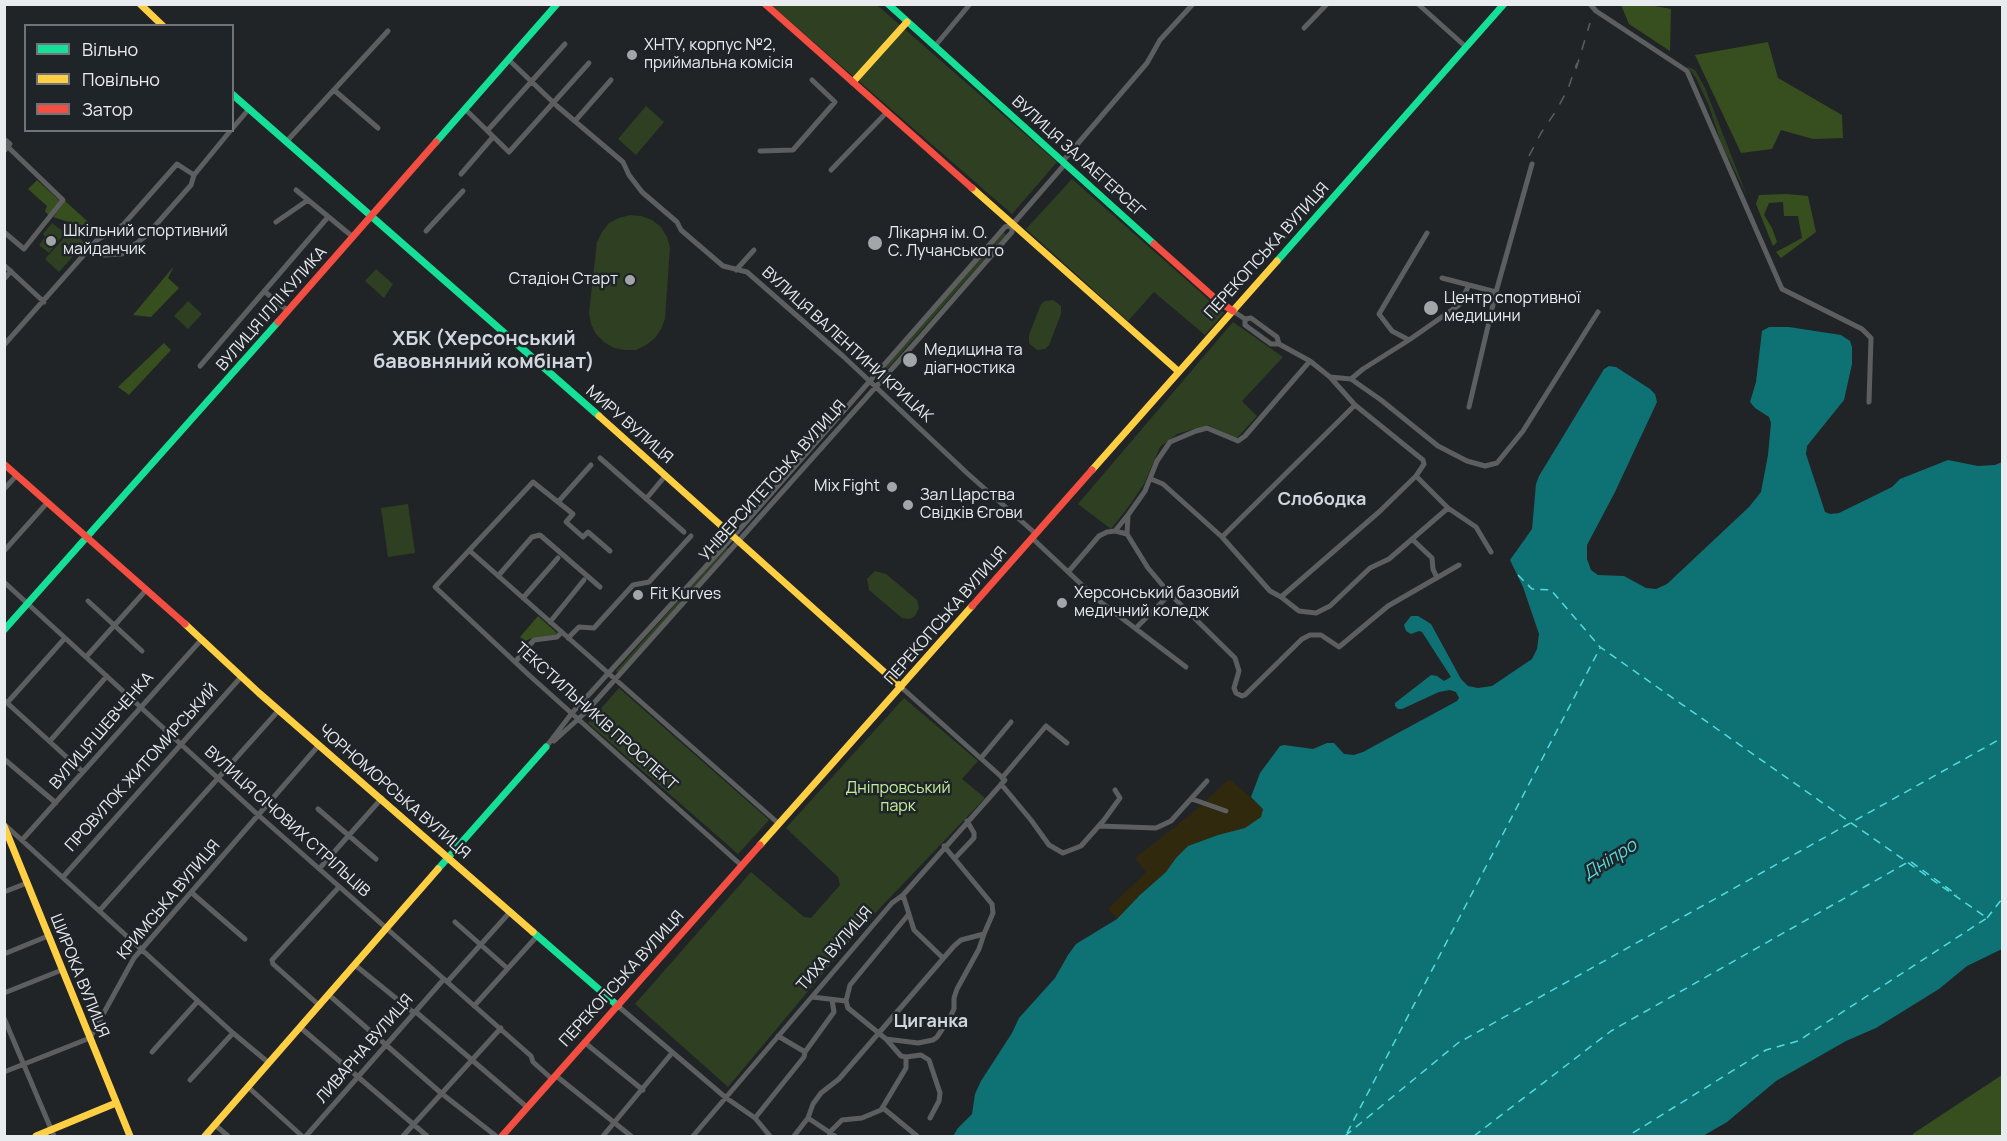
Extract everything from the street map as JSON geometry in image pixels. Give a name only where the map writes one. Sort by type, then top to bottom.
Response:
[{"type":"street","points":[[140,4],[160,24]]},
{"type":"street","name":"ВУЛИЦЯ ІЛЛІ КУЛИКА","points":[[4,630],[557,4]]},
{"type":"street","points":[[765,4],[1178,372]]},
{"type":"street","name":"ВУЛИЦЯ ЗАЛАЕГЕРСЕГ","points":[[888,4],[1218,301],[1233,311]]},
{"type":"street","points":[[935,46],[970,4]]},
{"type":"street","name":"УНІВЕРСИТЕТСЬКА ВУЛИЦЯ","points":[[546,747],[579,720],[869,381],[1005,227],[1012,225],[1147,63],[1160,40],[1192,4]]},
{"type":"street","points":[[1304,28],[1327,4]]},
{"type":"street","points":[[1418,4],[1466,47]]},
{"type":"street","name":"ПЕРЕКОПСЬКА ВУЛИЦЯ","points":[[502,1137],[1504,4]]},
{"type":"street","points":[[1590,4],[1596,11],[1687,71],[1782,289],[1862,329],[1871,338],[1869,402]]},
{"type":"street","points":[[853,82],[907,22]]},
{"type":"street","points":[[286,142],[388,31]]},
{"type":"street","points":[[487,132],[565,44]]},
{"type":"street","name":"ВУЛИЦЯ ВАЛЕНТИНИ КРИЦАК","points":[[509,60],[553,103],[623,162],[629,175],[642,192],[677,222],[681,230],[723,266],[747,272],[869,381],[1034,536],[1098,600],[1186,667]]},
{"type":"street","points":[[465,110],[509,152],[589,63]]},
{"type":"street","points":[[574,121],[610,80]]},
{"type":"street","points":[[759,151],[793,150],[835,102],[812,80]]},
{"type":"street","points":[[334,90],[378,128]]},
{"type":"street","name":"МИРУ ВУЛИЦЯ","points":[[234,96],[666,475],[981,758],[1002,781],[1049,845],[1063,853],[1081,846],[1099,826]]},
{"type":"street","points":[[234,128],[248,110]]},
{"type":"street","points":[[831,170],[887,112]]},
{"type":"street","points":[[92,246],[104,255],[122,254],[146,236],[191,185],[194,175],[230,132]]},
{"type":"street","points":[[461,174],[494,137]]},
{"type":"street","points":[[4,139],[8,147],[63,200],[24,249],[4,232]]},
{"type":"street","points":[[4,345],[97,240],[123,225],[177,164],[194,175]]},
{"type":"street","points":[[1469,407],[1496,292],[1532,164]]},
{"type":"street","points":[[296,190],[352,237]]},
{"type":"street","points":[[426,231],[463,191]]},
{"type":"street","points":[[276,222],[308,200]]},
{"type":"street","points":[[200,366],[328,217]]},
{"type":"street","name":"УНІВЕРСИТЕТСЬКА ВУЛИЦЯ","points":[[205,1137],[546,747],[572,713],[875,387],[1012,232],[1012,225]]},
{"type":"street","points":[[1409,340],[1392,331],[1379,314],[1427,233]]},
{"type":"street","points":[[736,270],[754,250]]},
{"type":"street","points":[[4,265],[44,302]]},
{"type":"street","points":[[4,279],[11,271]]},
{"type":"street","points":[[1442,278],[1496,292]]},
{"type":"street","points":[[1351,379],[1459,305],[1469,285]]},
{"type":"street","points":[[264,291],[288,311]]},
{"type":"street","points":[[1233,311],[1245,319],[1245,325],[1271,344],[1279,344],[1310,361],[1330,377],[1355,405],[1423,460],[1423,468],[1416,477],[1354,535],[1281,597]]},
{"type":"street","points":[[1330,377],[1351,379],[1438,446],[1467,461],[1485,466],[1497,463],[1523,431],[1598,312]]},
{"type":"street","points":[[1115,531],[1151,479],[1163,449],[1170,441],[1207,428],[1236,441],[1240,440],[1310,361]]},
{"type":"street","points":[[1222,537],[1355,405]]},
{"type":"street","points":[[600,458],[684,532]]},
{"type":"street","name":"ЧОРНОМОРСЬКА ВУЛИЦЯ","points":[[4,464],[147,589],[241,677],[510,912],[672,1053],[754,1118],[770,1137]]},
{"type":"street","points":[[558,502],[591,465]]},
{"type":"street","points":[[4,489],[17,475]]},
{"type":"street","points":[[646,499],[666,475]]},
{"type":"street","points":[[1416,477],[1448,508],[1476,527],[1491,552]]},
{"type":"street","points":[[1151,479],[1163,484],[1222,537],[1270,591],[1299,611],[1316,613],[1330,606],[1370,568],[1389,559],[1448,508]]},
{"type":"street","points":[[610,550],[588,532],[584,537],[566,522],[573,514],[533,482],[470,551],[778,824]]},
{"type":"street","points":[[4,551],[47,503]]},
{"type":"street","points":[[1128,514],[1127,534],[1144,562],[1170,594],[1235,658],[1239,671],[1234,690],[1242,696],[1269,673],[1302,639],[1310,635],[1322,635],[1340,647],[1388,606],[1459,564]]},
{"type":"street","points":[[1069,571],[1099,536],[1115,531],[1127,534]]},
{"type":"street","points":[[498,576],[532,537],[540,536],[600,587]]},
{"type":"street","points":[[568,638],[579,627],[594,628],[633,585],[649,582],[691,536]]},
{"type":"street","points":[[1412,539],[1432,558],[1437,578]]},
{"type":"street","name":"ТЕКСТИЛЬНИКІВ ПРОСПЕКТ","points":[[470,551],[435,587],[514,662],[741,865]]},
{"type":"street","points":[[523,598],[558,558]]},
{"type":"street","points":[[550,622],[584,580]]},
{"type":"street","name":"ВУЛИЦЯ СІЧОВИХ СТРІЛЬЦІВ","points":[[4,582],[339,887],[501,1028],[531,1056],[533,1062],[631,1137]]},
{"type":"street","points":[[86,657],[147,589]]},
{"type":"street","points":[[1136,628],[1170,594]]},
{"type":"street","points":[[88,601],[142,651]]},
{"type":"street","points":[[514,662],[534,640],[558,637],[562,632]]},
{"type":"street","points":[[65,638],[6,701],[83,772]]},
{"type":"street","name":"ВУЛИЦЯ ШЕВЧЕНКА","points":[[22,840],[202,639]]},
{"type":"street","points":[[50,741],[108,676]]},
{"type":"street","name":"ПРОВУЛОК ЖИТОМИРСЬКИЙ","points":[[63,877],[241,677]]},
{"type":"street","points":[[100,910],[279,710]]},
{"type":"street","points":[[981,758],[1011,722]]},
{"type":"street","name":"ТИХА ВУЛИЦЯ","points":[[693,1137],[892,903],[903,895],[1002,781],[1046,726],[1067,743]]},
{"type":"street","name":"КРИМСЬКА ВУЛИЦЯ","points":[[90,1038],[134,958],[319,745]]},
{"type":"street","points":[[4,759],[56,803]]},
{"type":"street","points":[[1099,826],[1155,828],[1171,821],[1206,781]]},
{"type":"street","points":[[1099,826],[1120,798],[1115,790]]},
{"type":"street","points":[[319,869],[382,798]]},
{"type":"street","points":[[1192,799],[1226,811]]},
{"type":"street","points":[[318,809],[376,859]]},
{"type":"street","points":[[954,858],[974,838],[974,833],[967,821]]},
{"type":"street","points":[[4,825],[233,1033],[270,1062]]},
{"type":"street","name":"ШИРОКА ВУЛИЦЯ","points":[[4,825],[130,1137]]},
{"type":"street","points":[[886,1039],[918,1043],[937,1037],[954,1009],[957,989],[980,949],[993,913],[992,904],[944,846]]},
{"type":"street","points":[[4,892],[27,883]]},
{"type":"street","points":[[320,1006],[273,964],[272,960],[339,887]]},
{"type":"street","points":[[192,893],[245,939]]},
{"type":"street","points":[[903,895],[914,930],[943,958]]},
{"type":"street","name":"ЛИВАРНА ВУЛИЦЯ","points":[[304,1137],[415,1012],[510,912]]},
{"type":"street","name":"ТИХА ВУЛИЦЯ","points":[[846,1000],[850,985],[908,915]]},
{"type":"street","points":[[454,922],[507,968]]},
{"type":"street","points":[[794,1137],[808,1118],[821,1092],[838,1079],[879,1034],[943,958],[960,940],[984,934]]},
{"type":"street","points":[[474,1006],[538,935]]},
{"type":"street","points":[[4,954],[48,936]]},
{"type":"street","points":[[355,965],[415,1012],[528,1108]]},
{"type":"street","points":[[4,993],[62,970]]},
{"type":"street","points":[[329,995],[441,1093],[496,1137]]},
{"type":"street","points":[[812,997],[846,1000],[848,1008],[906,1058]]},
{"type":"street","name":"ТИХА ВУЛИЦЯ","points":[[754,1118],[804,1057],[805,1052],[834,1012],[832,1000]]},
{"type":"street","points":[[152,1052],[198,1001]]},
{"type":"street","points":[[4,1017],[53,1133]]},
{"type":"street","points":[[301,1028],[427,1137]]},
{"type":"street","points":[[403,1137],[501,1028]]},
{"type":"street","points":[[190,1080],[233,1033]]},
{"type":"street","points":[[778,1036],[805,1052]]},
{"type":"street","points":[[4,1072],[90,1038]]},
{"type":"street","points":[[584,1042],[643,1090]]},
{"type":"street","points":[[603,1137],[672,1053]]},
{"type":"street","points":[[906,1058],[921,1054],[925,1057],[939,1085],[940,1098],[930,1118]]},
{"type":"street","points":[[808,1118],[832,1135],[842,1120],[862,1118],[883,1108],[906,1068],[906,1058]]},
{"type":"street","points":[[248,1087],[304,1137]]},
{"type":"street","points":[[36,1137],[53,1133],[116,1103]]},
{"type":"street","points":[[883,1108],[917,1137]]},
{"type":"street","points":[[215,1125],[228,1137]]},
{"type":"green space","points":[[771,5],[877,5],[1057,162],[1012,214]]},
{"type":"green space","points":[[1621,5],[1649,5],[1671,9],[1670,51],[1629,24]]},
{"type":"green space","points":[[1768,42],[1778,78],[1842,115],[1843,138],[1813,139],[1781,130],[1772,149],[1741,153],[1695,55]]},
{"type":"green space","points":[[1687,66],[1695,70],[1705,88],[1747,196],[1721,143],[1709,106],[1696,78]]},
{"type":"green space","points":[[646,106],[664,122],[636,155],[618,139]]},
{"type":"green space","points":[[1072,179],[1224,313],[1205,335],[1154,292],[1128,321],[1026,229]]},
{"type":"green space","points":[[37,180],[60,201],[49,216],[45,211],[47,206],[28,189]]},
{"type":"green space","points":[[1759,195],[1808,196],[1816,232],[1781,258],[1776,252],[1802,238],[1798,216],[1784,216],[1783,202],[1769,203],[1764,215],[1777,242],[1773,246],[1756,204]]},
{"type":"green space","points":[[65,201],[97,230],[92,235],[81,226],[53,217]]},
{"type":"green space","name":"Стадіон Старт","points":[[630,215],[652,220],[661,227],[670,247],[665,319],[655,338],[636,350],[614,348],[604,342],[596,334],[589,313],[597,242],[609,223]]},
{"type":"green space","name":"Шкільний спортивний майданчик","points":[[52,223],[65,233],[49,253],[39,245],[45,237],[43,234]]},
{"type":"green space","points":[[71,230],[85,243],[59,272],[45,259]]},
{"type":"green space","points":[[1004,232],[1006,235],[880,377],[878,375]]},
{"type":"green space","points":[[174,266],[168,278],[179,288],[151,317],[133,315]]},
{"type":"green space","points":[[376,269],[393,284],[384,298],[365,281]]},
{"type":"green space","points":[[1053,300],[1061,306],[1061,314],[1049,345],[1045,349],[1037,350],[1029,343],[1029,335],[1041,304]]},
{"type":"green space","points":[[188,301],[202,314],[188,329],[174,316]]},
{"type":"green space","points":[[1233,322],[1283,357],[1242,401],[1257,416],[1236,439],[1208,425],[1177,434],[1160,447],[1144,484],[1111,529],[1078,504]]},
{"type":"green space","points":[[164,343],[171,350],[129,395],[118,387]]},
{"type":"green space","points":[[408,504],[415,553],[388,557],[381,508]]},
{"type":"green space","points":[[726,547],[728,549],[618,673],[616,671]]},
{"type":"green space","points":[[875,571],[886,574],[917,600],[919,608],[915,616],[910,619],[902,618],[869,590],[867,579]]},
{"type":"green space","points":[[538,616],[557,633],[525,641],[520,637]]},
{"type":"green space","points":[[619,688],[769,820],[738,854],[588,723]]},
{"type":"green space","name":"Дніпровський парк","points":[[904,698],[978,761],[962,779],[985,798],[860,929],[728,1087],[635,1004],[751,872],[804,917],[811,918],[840,885],[838,877],[786,828]]},
{"type":"green space","points":[[2002,1075],[2002,1136],[1912,1136],[1914,1133]]},
{"type":"sand","points":[[1229,779],[1263,808],[1261,817],[1245,828],[1188,846],[1166,872],[1117,919],[1108,909],[1146,872],[1135,858],[1191,814]]},
{"type":"water","name":"Дніпро","points":[[1769,327],[1789,327],[1841,335],[1850,341],[1852,347],[1852,364],[1844,400],[1807,446],[1806,454],[1825,512],[1839,513],[1892,487],[1900,479],[1948,460],[1978,466],[1995,465],[2002,462],[2002,949],[1967,966],[1939,989],[1876,1028],[1846,1041],[1776,1081],[1727,1122],[1703,1136],[953,1136],[972,1114],[975,1094],[981,1081],[1019,1018],[1055,978],[1076,944],[1117,919],[1166,872],[1188,846],[1245,828],[1261,817],[1263,809],[1251,797],[1260,773],[1280,746],[1313,749],[1327,743],[1334,743],[1344,754],[1354,755],[1457,701],[1459,698],[1456,692],[1450,690],[1439,692],[1402,709],[1395,706],[1395,703],[1431,675],[1444,681],[1451,677],[1422,632],[1411,634],[1406,631],[1404,625],[1411,616],[1418,616],[1431,624],[1461,679],[1468,686],[1478,688],[1492,686],[1532,659],[1537,649],[1539,634],[1523,587],[1510,560],[1532,529],[1536,484],[1539,476],[1604,369],[1609,366],[1616,367],[1650,389],[1655,394],[1657,402],[1615,492],[1587,545],[1587,559],[1591,570],[1598,575],[1624,576],[1646,588],[1656,589],[1667,584],[1749,507],[1761,492],[1768,455],[1771,423],[1769,417],[1750,402],[1756,382],[1762,331]]},
{"type":"ferry route","points":[[1518,575],[1532,589],[1551,590],[1600,647],[1987,918],[1798,1041],[1766,1050],[1628,1136]]},
{"type":"ferry route","points":[[1347,1133],[1600,648]]},
{"type":"ferry route","points":[[1345,1136],[1458,1043],[2002,738]]},
{"type":"ferry route","points":[[1474,1136],[1611,1031],[1910,861],[1957,895]]},
{"type":"ferry route","points":[[1987,918],[2002,899]]},
{"type":"railway","points":[[1576,69],[1590,23]]},
{"type":"railway","points":[[1529,156],[1568,89],[1577,63]]},
{"type":"traffic: fast","points":[[436,142],[557,4]]},
{"type":"traffic: fast","points":[[888,4],[1154,244]]},
{"type":"traffic: fast","points":[[1277,261],[1504,4]]},
{"type":"traffic: fast","points":[[234,96],[599,416]]},
{"type":"traffic: fast","points":[[4,630],[278,322]]},
{"type":"traffic: fast","points":[[438,869],[546,747]]},
{"type":"traffic: fast","points":[[533,932],[618,1006]]},
{"type":"traffic: slow","points":[[140,4],[161,24]]},
{"type":"traffic: slow","points":[[853,82],[907,22]]},
{"type":"traffic: slow","points":[[972,188],[1178,371]]},
{"type":"traffic: slow","points":[[1092,470],[1277,261]]},
{"type":"traffic: slow","points":[[599,416],[901,687]]},
{"type":"traffic: slow","points":[[760,845],[972,606]]},
{"type":"traffic: slow","points":[[185,624],[259,693],[533,932]]},
{"type":"traffic: slow","points":[[4,826],[130,1136]]},
{"type":"traffic: slow","points":[[205,1136],[438,869]]},
{"type":"traffic: slow","points":[[36,1136],[116,1103]]},
{"type":"traffic: jam","points":[[765,4],[972,188]]},
{"type":"traffic: jam","points":[[278,322],[436,142]]},
{"type":"traffic: jam","points":[[1154,244],[1218,301],[1233,311]]},
{"type":"traffic: jam","points":[[4,464],[185,624]]},
{"type":"traffic: jam","points":[[972,606],[1092,470]]},
{"type":"traffic: jam","points":[[502,1136],[760,845]]},
{"type":"place","name":"ХНТУ, корпус №2, приймальна комісія","points":[[632,55]]},
{"type":"place","name":"Шкільний спортивний майданчик","points":[[51,241]]},
{"type":"place","name":"Лікарня ім. О. С. Лучанського","points":[[875,243]]},
{"type":"place","name":"Стадіон Старт","points":[[630,280]]},
{"type":"place","name":"Центр спортивної медицини","points":[[1431,308]]},
{"type":"place","name":"Медицина та діагностика","points":[[910,360]]},
{"type":"place","name":"Mix Fight","points":[[892,487]]},
{"type":"place","name":"Зал Царства Свідків Єгови","points":[[908,505]]},
{"type":"place","name":"Fit Kurves","points":[[638,595]]},
{"type":"place","name":"Херсонський базовий медичний коледж","points":[[1062,603]]},
{"type":"district","name":"ХБК (Херсонський бавовняний комбінат)","points":[[484,350]]},
{"type":"district","name":"Слободка","points":[[1322,500]]},
{"type":"district","name":"Циганка","points":[[931,1022]]}]
